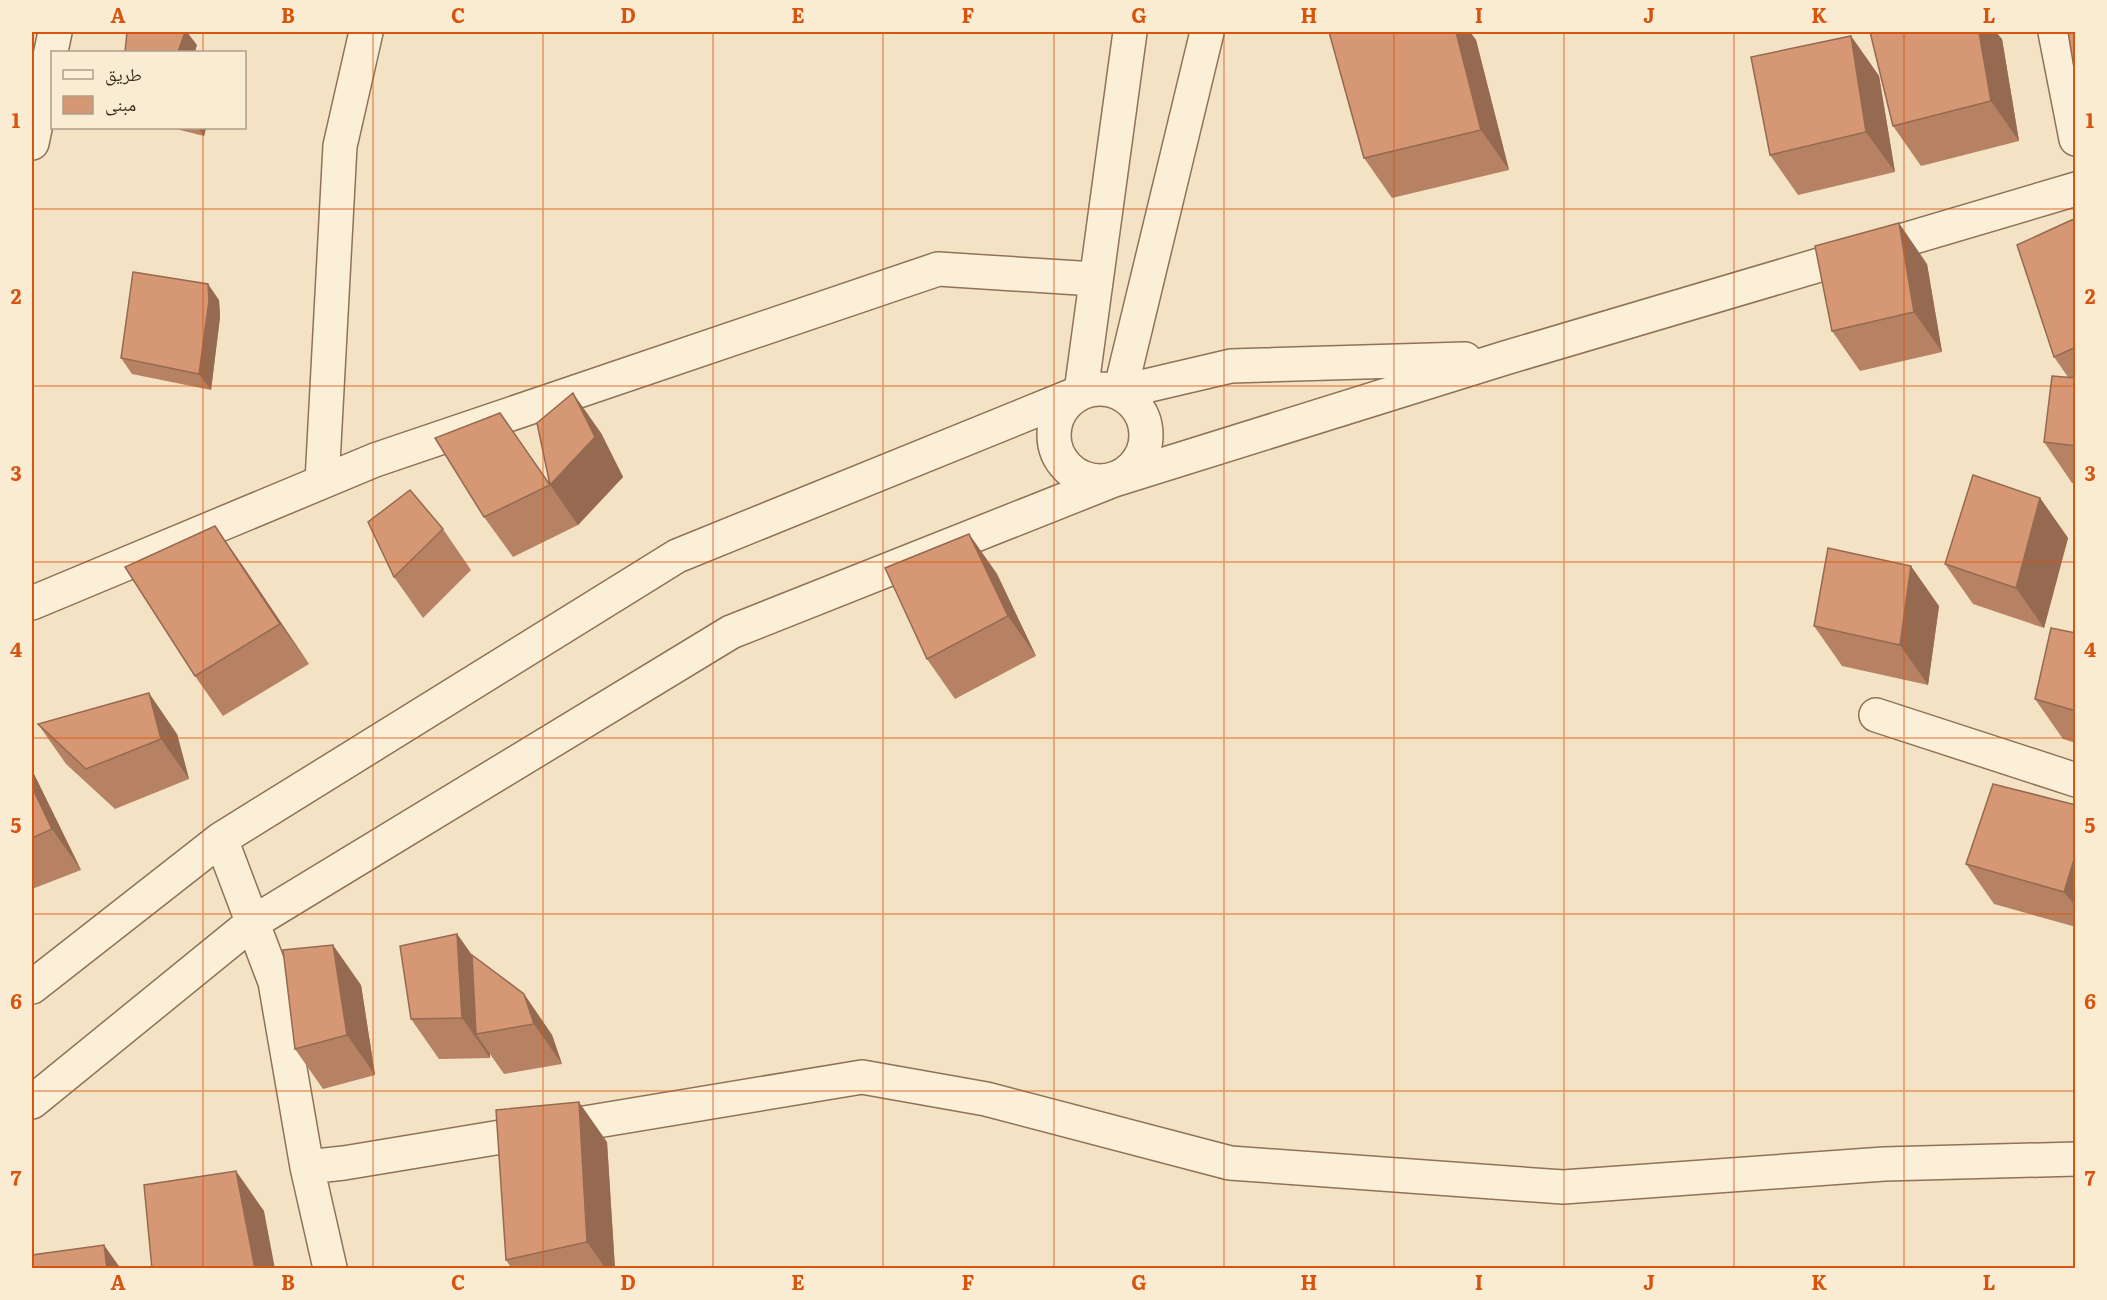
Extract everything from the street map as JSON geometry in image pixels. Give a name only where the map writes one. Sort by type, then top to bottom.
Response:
[{"type":"street","points":[[51,51],[55,32]]},
{"type":"street","points":[[322,482],[340,146],[366,32]]},
{"type":"street","points":[[32,987],[221,839],[676,556],[1081,392],[1098,387],[1120,392],[1138,406],[1147,427],[1145,449],[1133,469],[1114,480],[1091,481],[1071,472],[1057,454],[1053,431],[1060,410],[1081,392],[1130,32]]},
{"type":"street","points":[[1120,392],[1207,32]]},
{"type":"street","points":[[2055,32],[2076,139]]},
{"type":"street","points":[[32,143],[51,51]]},
{"type":"street","points":[[32,1102],[252,924],[731,632],[1114,480],[1505,358],[2076,189]]},
{"type":"street","points":[[32,603],[375,460],[938,269],[1095,279]]},
{"type":"street","points":[[1120,392],[1231,366],[1505,358]]},
{"type":"street","points":[[1876,715],[2076,780]]},
{"type":"street","points":[[221,839],[275,982],[307,1167],[330,1269]]},
{"type":"street","points":[[307,1167],[344,1163],[862,1077],[986,1099],[1230,1163],[1563,1187],[1884,1164],[2076,1159]]},
{"type":"building","points":[[127,32],[185,32],[178,51],[125,51]]},
{"type":"building","points":[[1329,32],[1456,32],[1481,130],[1364,158]]},
{"type":"building","points":[[1870,32],[1979,32],[1991,101],[1893,126]]},
{"type":"building","points":[[2068,32],[2076,32],[2076,67],[2074,68]]},
{"type":"building","points":[[1851,36],[1866,132],[1770,155],[1751,57]]},
{"type":"building","points":[[2076,218],[2076,347],[2054,357],[2017,245]]},
{"type":"building","points":[[1899,223],[1914,312],[1832,331],[1815,246]]},
{"type":"building","points":[[133,272],[208,284],[209,301],[199,374],[121,358]]},
{"type":"building","points":[[2052,376],[2076,378],[2076,446],[2044,442]]},
{"type":"building","points":[[573,393],[595,437],[550,485],[537,423]]},
{"type":"building","points":[[500,413],[550,485],[484,517],[435,438]]},
{"type":"building","points":[[1973,475],[2040,498],[2016,588],[1945,564]]},
{"type":"building","points":[[410,490],[443,529],[394,577],[368,522]]},
{"type":"building","points":[[215,526],[280,624],[195,676],[125,567]]},
{"type":"building","points":[[969,534],[1008,616],[927,659],[885,568]]},
{"type":"building","points":[[1828,548],[1911,566],[1900,645],[1814,626]]},
{"type":"building","points":[[2051,628],[2076,633],[2076,711],[2035,699]]},
{"type":"building","points":[[149,693],[161,739],[86,769],[38,724]]},
{"type":"building","points":[[1993,784],[2076,805],[2076,853],[2064,892],[1966,864]]},
{"type":"building","points":[[32,787],[52,829],[32,838]]},
{"type":"building","points":[[457,934],[462,1018],[411,1019],[400,946]]},
{"type":"building","points":[[333,945],[347,1035],[295,1049],[283,950]]},
{"type":"building","points":[[472,955],[524,994],[534,1024],[476,1034]]},
{"type":"building","points":[[579,1102],[587,1242],[506,1260],[496,1110]]},
{"type":"building","points":[[236,1171],[255,1269],[152,1269],[144,1185]]},
{"type":"building","points":[[104,1245],[107,1269],[32,1269],[32,1255]]}]
